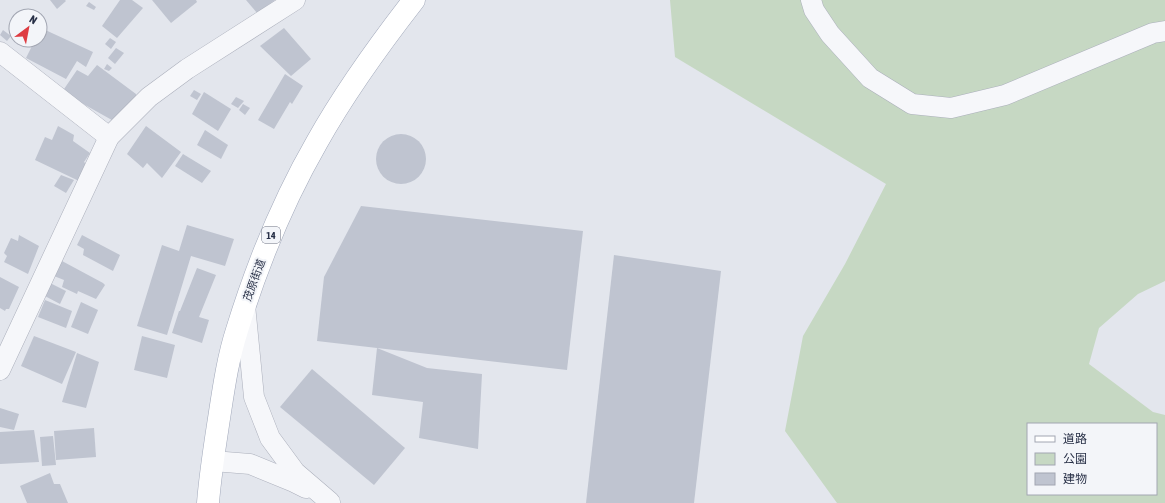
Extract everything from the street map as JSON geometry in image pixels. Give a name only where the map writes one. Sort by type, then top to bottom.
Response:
[{"type":"main road","name":"茂原街道","points":[[208,503],[228,364],[236,331],[271,235],[293,186],[317,141],[340,103],[374,53],[414,0]]},
{"type":"street","points":[[0,370],[109,137],[149,97],[186,69],[295,0]]},
{"type":"street","points":[[811,0],[814,10],[830,34],[870,78],[912,104],[951,108],[1005,95],[1153,33],[1165,30]]},
{"type":"street","points":[[0,52],[109,137]]},
{"type":"street","points":[[245,305],[254,397],[270,438],[295,472],[331,502]]},
{"type":"street","points":[[213,461],[250,464],[294,482],[331,502]]},
{"type":"green space","points":[[670,0],[1165,0],[1165,281],[1138,294],[1099,328],[1089,364],[1153,412],[1165,415],[1165,503],[837,503],[785,431],[803,336],[845,264],[886,184],[675,57]]},
{"type":"building","points":[[50,0],[65,0],[66,1],[57,9]]},
{"type":"building","points":[[120,0],[132,0],[143,8],[117,38],[102,26]]},
{"type":"building","points":[[152,0],[196,0],[197,2],[171,23]]},
{"type":"building","points":[[246,0],[275,0],[257,13]]},
{"type":"building","points":[[89,2],[96,7],[94,10],[86,6]]},
{"type":"building","points":[[284,28],[311,59],[291,76],[260,46]]},
{"type":"building","points":[[3,30],[8,34],[8,40],[7,41],[0,35]]},
{"type":"building","points":[[48,31],[93,52],[86,67],[77,61],[66,79],[26,58],[31,48],[48,48]]},
{"type":"building","points":[[110,38],[116,42],[111,49],[105,44]]},
{"type":"building","points":[[116,48],[124,53],[115,64],[108,58]]},
{"type":"building","points":[[107,64],[112,68],[109,71],[104,69]]},
{"type":"building","points":[[97,65],[136,94],[137,104],[119,124],[62,92],[77,70],[88,76]]},
{"type":"building","points":[[285,74],[303,86],[292,104],[290,102],[274,129],[258,120]]},
{"type":"building","points":[[194,90],[201,94],[197,100],[190,96]]},
{"type":"building","points":[[204,92],[231,109],[218,131],[192,114]]},
{"type":"building","points":[[236,97],[244,101],[238,108],[231,104]]},
{"type":"building","points":[[243,104],[250,108],[245,115],[239,110]]},
{"type":"building","points":[[58,126],[74,135],[73,141],[90,153],[84,162],[88,166],[79,181],[35,160],[45,137],[52,140]]},
{"type":"building","points":[[146,126],[181,152],[162,178],[147,163],[143,168],[127,154]]},
{"type":"building","points":[[205,130],[228,145],[221,159],[197,145]]},
{"type":"building","points":[[401,134],[415,138],[422,145],[426,159],[422,173],[415,180],[401,184],[387,180],[380,173],[376,159],[380,145],[387,138]]},
{"type":"building","points":[[183,154],[211,171],[202,183],[175,166]]},
{"type":"building","points":[[61,175],[74,180],[66,193],[54,186]]},
{"type":"building","points":[[361,206],[583,231],[567,370],[317,341],[324,277]]},
{"type":"building","points":[[187,225],[234,239],[225,266],[191,256],[167,335],[137,326],[162,245],[179,251]]},
{"type":"building","points":[[19,235],[39,246],[28,274],[4,262],[7,256],[4,253],[11,238],[18,241]]},
{"type":"building","points":[[82,235],[120,255],[113,271],[83,255],[84,249],[77,245]]},
{"type":"building","points":[[614,255],[721,271],[694,503],[586,503]]},
{"type":"building","points":[[62,261],[105,285],[96,299],[78,291],[77,294],[62,287],[64,280],[54,276]]},
{"type":"building","points":[[197,268],[216,275],[199,317],[209,320],[202,343],[172,333],[179,311]]},
{"type":"building","points":[[0,277],[19,287],[9,309],[6,309],[5,311],[0,308]]},
{"type":"building","points":[[48,282],[66,291],[60,304],[43,295]]},
{"type":"building","points":[[45,300],[72,311],[66,328],[38,317]]},
{"type":"building","points":[[81,302],[98,310],[88,334],[71,327]]},
{"type":"building","points":[[34,336],[76,352],[62,384],[21,366]]},
{"type":"building","points":[[142,336],[175,345],[167,378],[134,370]]},
{"type":"building","points":[[377,348],[427,368],[482,374],[478,449],[419,438],[423,402],[372,395]]},
{"type":"building","points":[[77,353],[99,362],[86,408],[62,402]]},
{"type":"building","points":[[312,369],[405,448],[374,485],[280,407]]},
{"type":"building","points":[[0,408],[19,414],[14,430],[0,427]]},
{"type":"building","points":[[94,428],[96,457],[56,460],[54,431]]},
{"type":"building","points":[[34,430],[39,462],[0,464],[0,432]]},
{"type":"building","points":[[53,436],[56,465],[42,466],[40,437]]},
{"type":"building","points":[[50,473],[54,484],[60,484],[68,503],[27,503],[20,486]]}]
